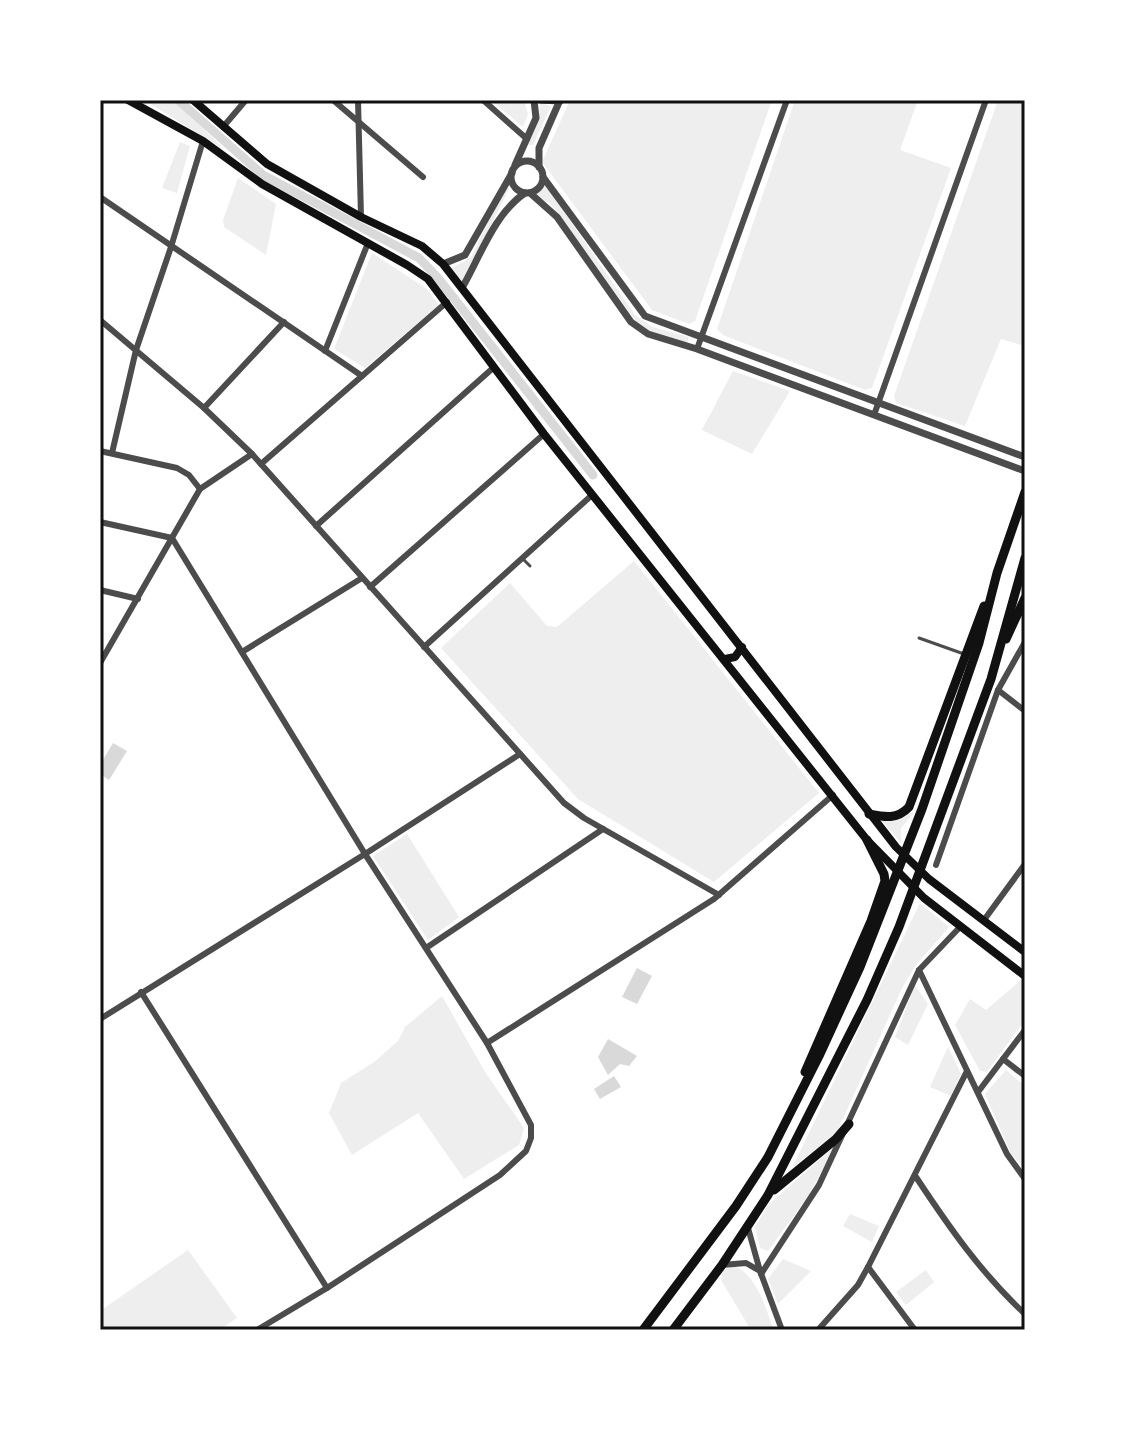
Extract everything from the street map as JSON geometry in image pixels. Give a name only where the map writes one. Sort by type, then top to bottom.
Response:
[{"type":"main road","points":[[128,100],[203,141],[262,184],[419,273],[447,302],[544,434],[801,753],[867,840],[924,898],[1025,976]]},
{"type":"main road","points":[[193,100],[267,164],[361,217],[422,246],[443,264],[896,847],[929,879],[1025,952]]},
{"type":"main road","points":[[869,814],[887,818],[901,814],[909,807],[1025,492]]},
{"type":"main road","points":[[673,1330],[722,1265],[768,1195],[827,1082],[899,927],[998,657],[1025,558]]},
{"type":"main road","points":[[643,1330],[736,1206],[768,1157],[819,1056],[884,907],[979,643],[997,573]]},
{"type":"main road","points":[[998,657],[1025,598]]},
{"type":"main road","points":[[725,659],[735,657],[742,647]]},
{"type":"main road","points":[[801,753],[803,744],[814,742]]},
{"type":"main road","points":[[791,1115],[798,1088],[871,921],[885,881],[867,840]]},
{"type":"main road","points":[[768,1195],[836,1139],[849,1124]]},
{"type":"street","points":[[223,127],[246,100]]},
{"type":"street","points":[[333,100],[423,177]]},
{"type":"street","points":[[358,100],[361,217]]},
{"type":"street","points":[[483,100],[527,139]]},
{"type":"street","points":[[443,264],[465,255],[513,170],[536,118],[537,100],[560,100],[539,148],[539,167],[543,177],[645,316],[1025,457]]},
{"type":"street","points":[[697,349],[787,100]]},
{"type":"street","points":[[874,415],[986,100]]},
{"type":"street","points":[[112,453],[136,350],[203,141]]},
{"type":"street","points":[[539,167],[524,162],[513,170],[512,183],[557,217],[636,327],[1025,471]]},
{"type":"street","points":[[462,288],[504,213],[513,201],[540,187],[543,177]]},
{"type":"street","points":[[100,197],[362,376]]},
{"type":"street","points":[[325,351],[368,243]]},
{"type":"street","points":[[261,464],[447,302]]},
{"type":"street","points":[[100,320],[204,408],[252,454],[564,803],[603,829],[719,895]]},
{"type":"street","points":[[204,408],[284,322]]},
{"type":"street","points":[[316,526],[493,368]]},
{"type":"street","points":[[370,587],[544,434]]},
{"type":"street","points":[[100,451],[177,468],[189,475],[200,489]]},
{"type":"street","points":[[100,663],[200,489],[252,454]]},
{"type":"street","points":[[424,647],[592,495]]},
{"type":"street","points":[[100,522],[172,538],[365,854],[487,1043],[531,1125],[531,1138],[526,1151],[500,1175],[257,1330]]},
{"type":"street","points":[[242,652],[362,578]]},
{"type":"street","points":[[100,590],[138,599]]},
{"type":"street","points":[[936,865],[998,690],[1025,642]]},
{"type":"street","points":[[998,690],[1025,711]]},
{"type":"street","points":[[100,1019],[520,754]]},
{"type":"street","points":[[487,1043],[719,895],[833,795]]},
{"type":"street","points":[[426,948],[603,829]]},
{"type":"street","points":[[984,920],[1025,864]]},
{"type":"street","points":[[761,1272],[819,1185],[919,970],[960,927]]},
{"type":"street","points":[[919,970],[1007,1154],[1025,1179]]},
{"type":"street","points":[[141,992],[327,1288]]},
{"type":"street","points":[[978,1092],[1025,1030]]},
{"type":"street","points":[[1003,1059],[1025,1076]]},
{"type":"street","points":[[818,1330],[858,1285],[916,1177],[967,1071]]},
{"type":"street","points":[[916,1177],[968,1254],[996,1287],[1025,1314]]},
{"type":"street","points":[[747,1226],[782,1330]]},
{"type":"street","points":[[722,1265],[740,1262],[761,1272]]},
{"type":"street","points":[[868,1267],[915,1330]]},
{"type":"lane","points":[[523,559],[530,566]]},
{"type":"lane","points":[[919,638],[966,655]]},
{"type":"shaded area","points":[[144,100],[174,100],[225,150]]},
{"type":"shaded area","points":[[491,100],[524,100],[528,114],[523,127]]},
{"type":"shaded area","points":[[570,100],[772,100],[695,321],[689,324],[652,310],[542,162]]},
{"type":"shaded area","points":[[795,100],[918,100],[900,150],[951,168],[872,388],[865,390],[723,335],[717,329]]},
{"type":"shaded area","points":[[998,100],[1025,100],[1025,346],[1001,339],[965,426],[896,403],[894,396]]},
{"type":"shaded area","points":[[540,103],[551,106],[533,145],[528,145],[539,119]]},
{"type":"shaded area","points":[[180,142],[190,146],[177,193],[162,188]]},
{"type":"shaded area","points":[[238,178],[276,204],[266,255],[224,227],[223,220]]},
{"type":"shaded area","points":[[544,183],[635,315],[652,327],[689,337],[687,343],[648,332],[639,326],[559,214],[549,203],[534,195]]},
{"type":"shaded area","points":[[506,187],[509,189],[462,284],[450,269],[471,257]]},
{"type":"shaded area","points":[[372,253],[427,289],[439,305],[365,368],[334,349]]},
{"type":"shaded area","points":[[733,371],[790,391],[752,454],[702,430]]},
{"type":"shaded area","points":[[634,561],[819,793],[714,882],[578,799],[441,648],[510,583],[547,626],[557,627]]},
{"type":"shaded area","points":[[113,743],[127,751],[109,780],[100,774],[100,765]]},
{"type":"shaded area","points":[[914,813],[901,828],[901,843],[882,821],[893,821]]},
{"type":"shaded area","points":[[407,834],[459,917],[428,940],[373,856]]},
{"type":"shaded area","points":[[920,903],[949,927],[916,965],[902,988],[837,1132],[792,1168]]},
{"type":"shaded area","points":[[637,968],[652,976],[637,1004],[622,997]]},
{"type":"shaded area","points":[[1022,979],[1025,982],[1025,1020],[987,1072],[980,1071],[955,1025],[970,999],[986,1010]]},
{"type":"shaded area","points":[[915,985],[928,1004],[908,1045],[895,1037]]},
{"type":"shaded area","points":[[442,996],[485,1072],[524,1128],[519,1145],[464,1179],[418,1113],[352,1155],[329,1113],[341,1083],[374,1062],[398,1041],[405,1027]]},
{"type":"shaded area","points":[[608,1039],[637,1056],[629,1066],[620,1064],[608,1075],[598,1057]]},
{"type":"shaded area","points":[[948,1047],[961,1074],[951,1096],[930,1087]]},
{"type":"shaded area","points":[[1006,1070],[1025,1086],[1025,1168],[1011,1154],[985,1094]]},
{"type":"shaded area","points":[[614,1076],[621,1087],[600,1099],[594,1089]]},
{"type":"shaded area","points":[[837,1144],[808,1196],[768,1251],[760,1248],[755,1227],[768,1205]]},
{"type":"shaded area","points":[[850,1214],[879,1226],[872,1242],[843,1226]]},
{"type":"shaded area","points":[[188,1250],[237,1318],[219,1330],[100,1330],[100,1311]]},
{"type":"shaded area","points":[[783,1259],[811,1271],[778,1304],[768,1279]]},
{"type":"shaded area","points":[[732,1266],[740,1269],[753,1283],[773,1330],[751,1330],[721,1280],[723,1271]]},
{"type":"shaded area","points":[[926,1270],[934,1282],[906,1305],[896,1292]]},
{"type":"waterway","points":[[178,100],[263,175],[419,258],[593,475]]}]
